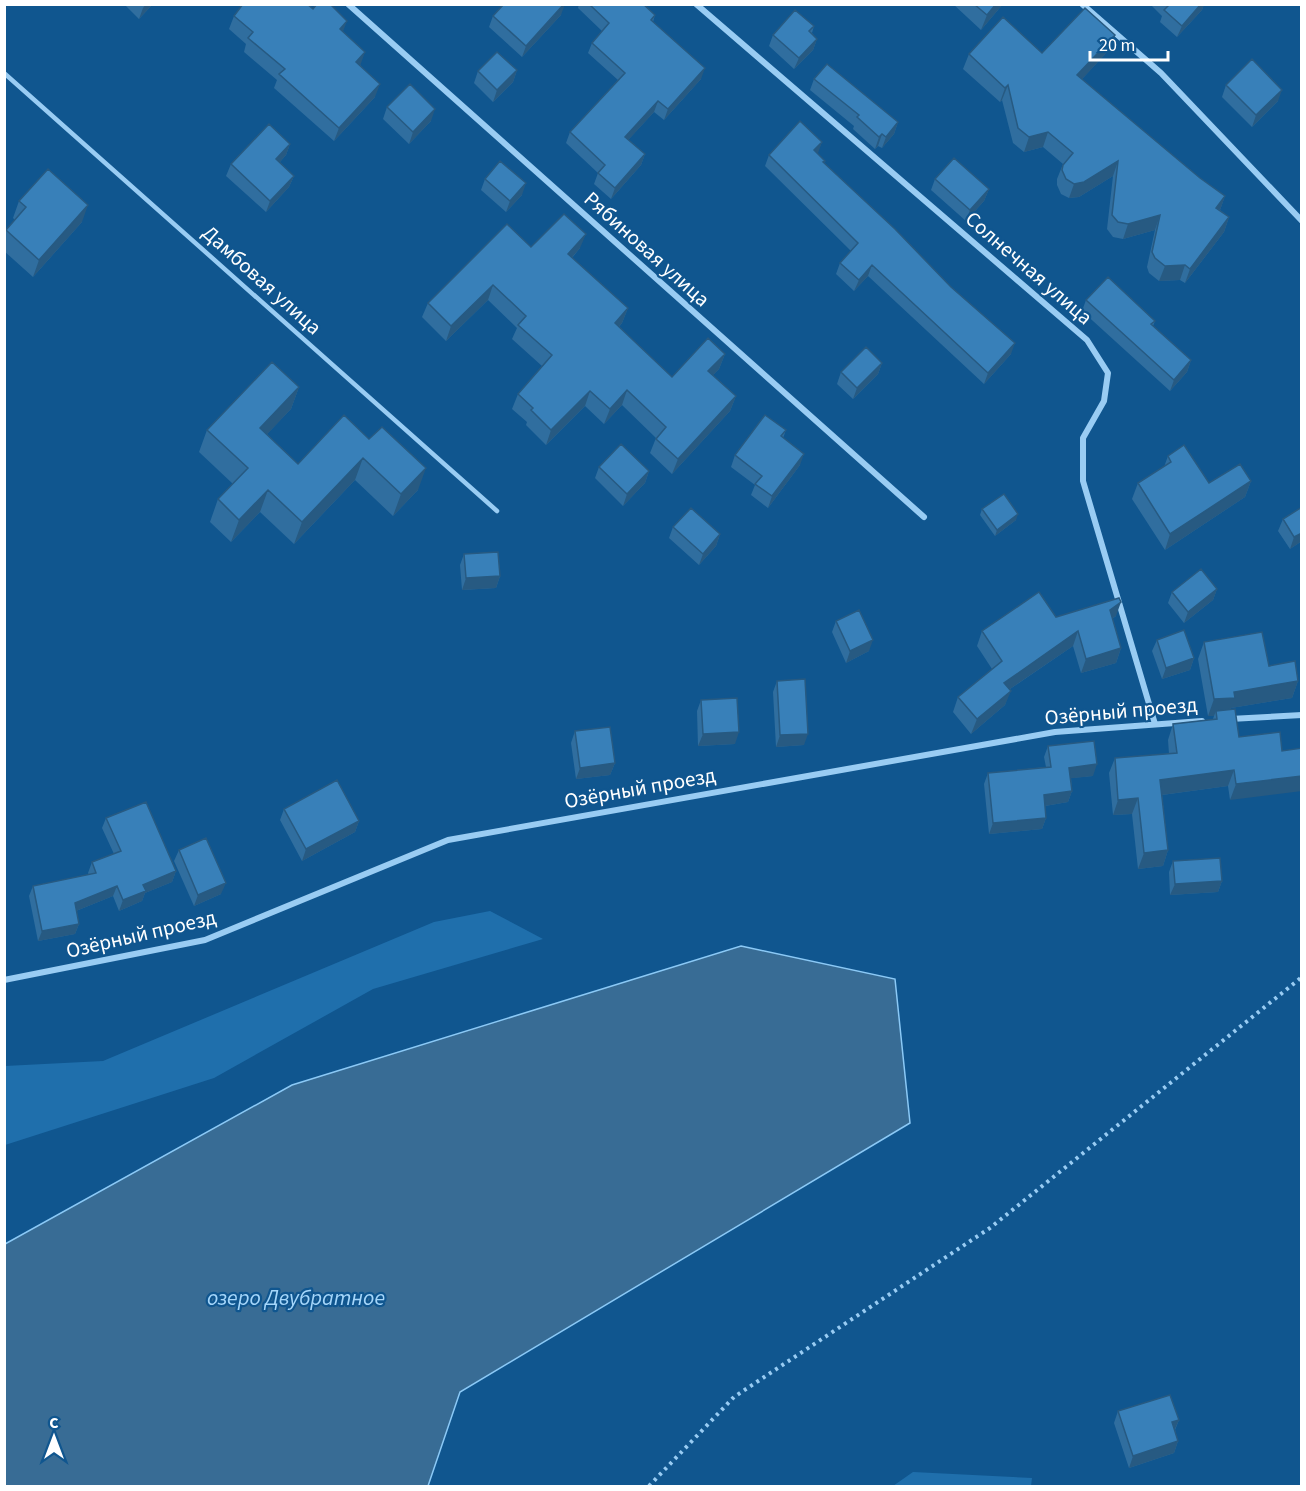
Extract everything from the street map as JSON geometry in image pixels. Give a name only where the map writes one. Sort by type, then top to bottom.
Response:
[{"type":"street","name":"Рябиновая улица","points":[[348,4],[924,517]]},
{"type":"street","name":"Солнечная улица","points":[[696,4],[1087,340],[1108,373],[1104,401],[1083,438],[1083,482],[1155,724]]},
{"type":"street","points":[[1082,4],[1161,73],[1302,221]]},
{"type":"street","name":"Озёрный проезд","points":[[1222,720],[1302,715]]},
{"type":"street","name":"Озёрный проезд","points":[[4,980],[205,940],[448,840],[1055,732],[1211,720]]},
{"type":"lane","name":"Дамбовая улица","points":[[4,73],[497,511]]},
{"type":"path","points":[[649,1486],[734,1397],[990,1228],[1302,976]]},
{"type":"shaded area","points":[[490,911],[543,939],[373,989],[214,1078],[5,1145],[5,1066],[103,1061],[434,922]]},
{"type":"shaded area","points":[[913,1472],[1032,1478],[1031,1486],[893,1486]]},
{"type":"water","name":"озеро Двубратное","points":[[741,946],[895,979],[910,1123],[460,1392],[428,1486],[5,1486],[5,1244],[292,1085]]},
{"type":"building","points":[[243,4],[307,4],[313,9],[317,4],[330,4],[347,21],[340,29],[365,52],[356,62],[380,84],[339,128],[279,74],[285,69],[248,38],[253,32],[234,16]]},
{"type":"building","points":[[504,4],[564,4],[526,46],[493,16]]},
{"type":"building","points":[[589,4],[643,4],[655,15],[651,20],[705,68],[668,109],[658,101],[625,137],[645,154],[615,188],[598,173],[605,165],[570,132],[625,73],[592,43],[609,23]]},
{"type":"building","points":[[974,4],[996,4],[987,15]]},
{"type":"building","points":[[1166,4],[1201,4],[1182,26],[1164,10],[1168,6]]},
{"type":"building","points":[[1085,8],[1115,35],[1077,75],[1200,178],[1225,196],[1216,208],[1229,217],[1190,269],[1185,265],[1165,266],[1155,258],[1152,252],[1160,215],[1128,224],[1118,222],[1112,215],[1118,161],[1084,182],[1074,184],[1066,179],[1062,170],[1063,165],[1073,153],[1048,132],[1029,137],[1018,128],[1008,85],[1005,88],[969,54],[1003,17],[1042,53]]},
{"type":"building","points":[[795,10],[814,26],[809,31],[817,39],[799,58],[773,35]]},
{"type":"building","points":[[497,52],[517,70],[497,90],[478,71]]},
{"type":"building","points":[[1252,59],[1282,90],[1256,115],[1226,85]]},
{"type":"building","points":[[827,64],[898,122],[886,137],[882,134],[879,137],[857,117],[859,115],[814,79]]},
{"type":"building","points":[[410,84],[435,109],[413,132],[387,107]]},
{"type":"building","points":[[800,121],[822,142],[814,150],[825,161],[823,162],[895,229],[951,287],[1015,343],[988,373],[872,265],[859,280],[840,263],[858,243],[769,155]]},
{"type":"building","points":[[269,124],[290,144],[276,159],[294,176],[270,201],[231,164]]},
{"type":"building","points":[[954,158],[989,189],[970,210],[935,179]]},
{"type":"building","points":[[500,161],[526,183],[510,201],[485,179]]},
{"type":"building","points":[[48,169],[88,205],[39,260],[6,230],[26,207],[19,201]]},
{"type":"building","points":[[564,214],[586,234],[568,254],[628,308],[615,323],[672,377],[708,338],[725,354],[708,371],[736,396],[678,459],[656,439],[666,427],[627,390],[610,409],[590,391],[551,430],[518,394],[552,355],[518,325],[526,316],[493,285],[451,326],[428,303],[507,224],[531,247]]},
{"type":"building","points":[[1108,277],[1155,321],[1151,324],[1191,360],[1174,380],[1086,300]]},
{"type":"building","points":[[866,347],[882,363],[857,388],[841,372]]},
{"type":"building","points":[[272,362],[299,387],[260,428],[298,464],[344,415],[369,439],[382,427],[426,468],[401,494],[363,458],[302,522],[268,490],[239,520],[218,499],[248,468],[207,430]]},
{"type":"building","points":[[765,415],[786,430],[781,436],[804,454],[772,496],[755,484],[762,476],[735,455]]},
{"type":"building","points":[[621,444],[649,471],[627,494],[599,467]]},
{"type":"building","points":[[1184,445],[1209,483],[1240,464],[1251,481],[1170,534],[1138,483],[1171,462],[1168,456]]},
{"type":"building","points":[[1004,494],[1018,514],[997,530],[982,509]]},
{"type":"building","points":[[1302,507],[1302,533],[1294,537],[1283,519]]},
{"type":"building","points":[[691,508],[720,534],[703,554],[673,527]]},
{"type":"building","points":[[498,552],[500,576],[466,578],[464,554]]},
{"type":"building","points":[[1201,569],[1217,589],[1188,612],[1172,592]]},
{"type":"building","points":[[1039,592],[1056,617],[1119,598],[1121,602],[1110,610],[1121,648],[1086,659],[1078,631],[1004,683],[1011,691],[977,719],[958,697],[1002,661],[982,631]]},
{"type":"building","points":[[859,610],[873,640],[850,651],[836,621]]},
{"type":"building","points":[[1184,630],[1194,658],[1166,668],[1157,640]]},
{"type":"building","points":[[1262,632],[1269,666],[1295,661],[1298,681],[1234,692],[1235,698],[1214,699],[1204,642]]},
{"type":"building","points":[[805,679],[808,734],[780,735],[777,681]]},
{"type":"building","points":[[737,698],[739,732],[703,734],[701,700]]},
{"type":"building","points":[[1235,709],[1239,737],[1280,732],[1282,751],[1302,748],[1302,776],[1236,784],[1234,770],[1160,780],[1168,850],[1144,853],[1138,798],[1118,800],[1115,758],[1177,753],[1173,724],[1217,719],[1216,711]]},
{"type":"building","points":[[610,727],[615,763],[580,768],[575,731]]},
{"type":"building","points":[[1094,741],[1097,764],[1069,768],[1072,791],[1044,795],[1046,818],[993,823],[988,773],[1051,767],[1048,746]]},
{"type":"building","points":[[337,780],[359,821],[306,849],[284,809]]},
{"type":"building","points":[[146,802],[176,871],[143,885],[146,891],[123,900],[117,886],[75,903],[79,924],[42,931],[33,886],[96,873],[92,862],[121,851],[106,818]]},
{"type":"building","points":[[206,838],[226,883],[198,895],[179,850]]},
{"type":"building","points":[[1220,858],[1222,881],[1175,884],[1173,861]]},
{"type":"building","points":[[1170,1395],[1179,1420],[1172,1422],[1178,1441],[1133,1456],[1118,1411]]}]
